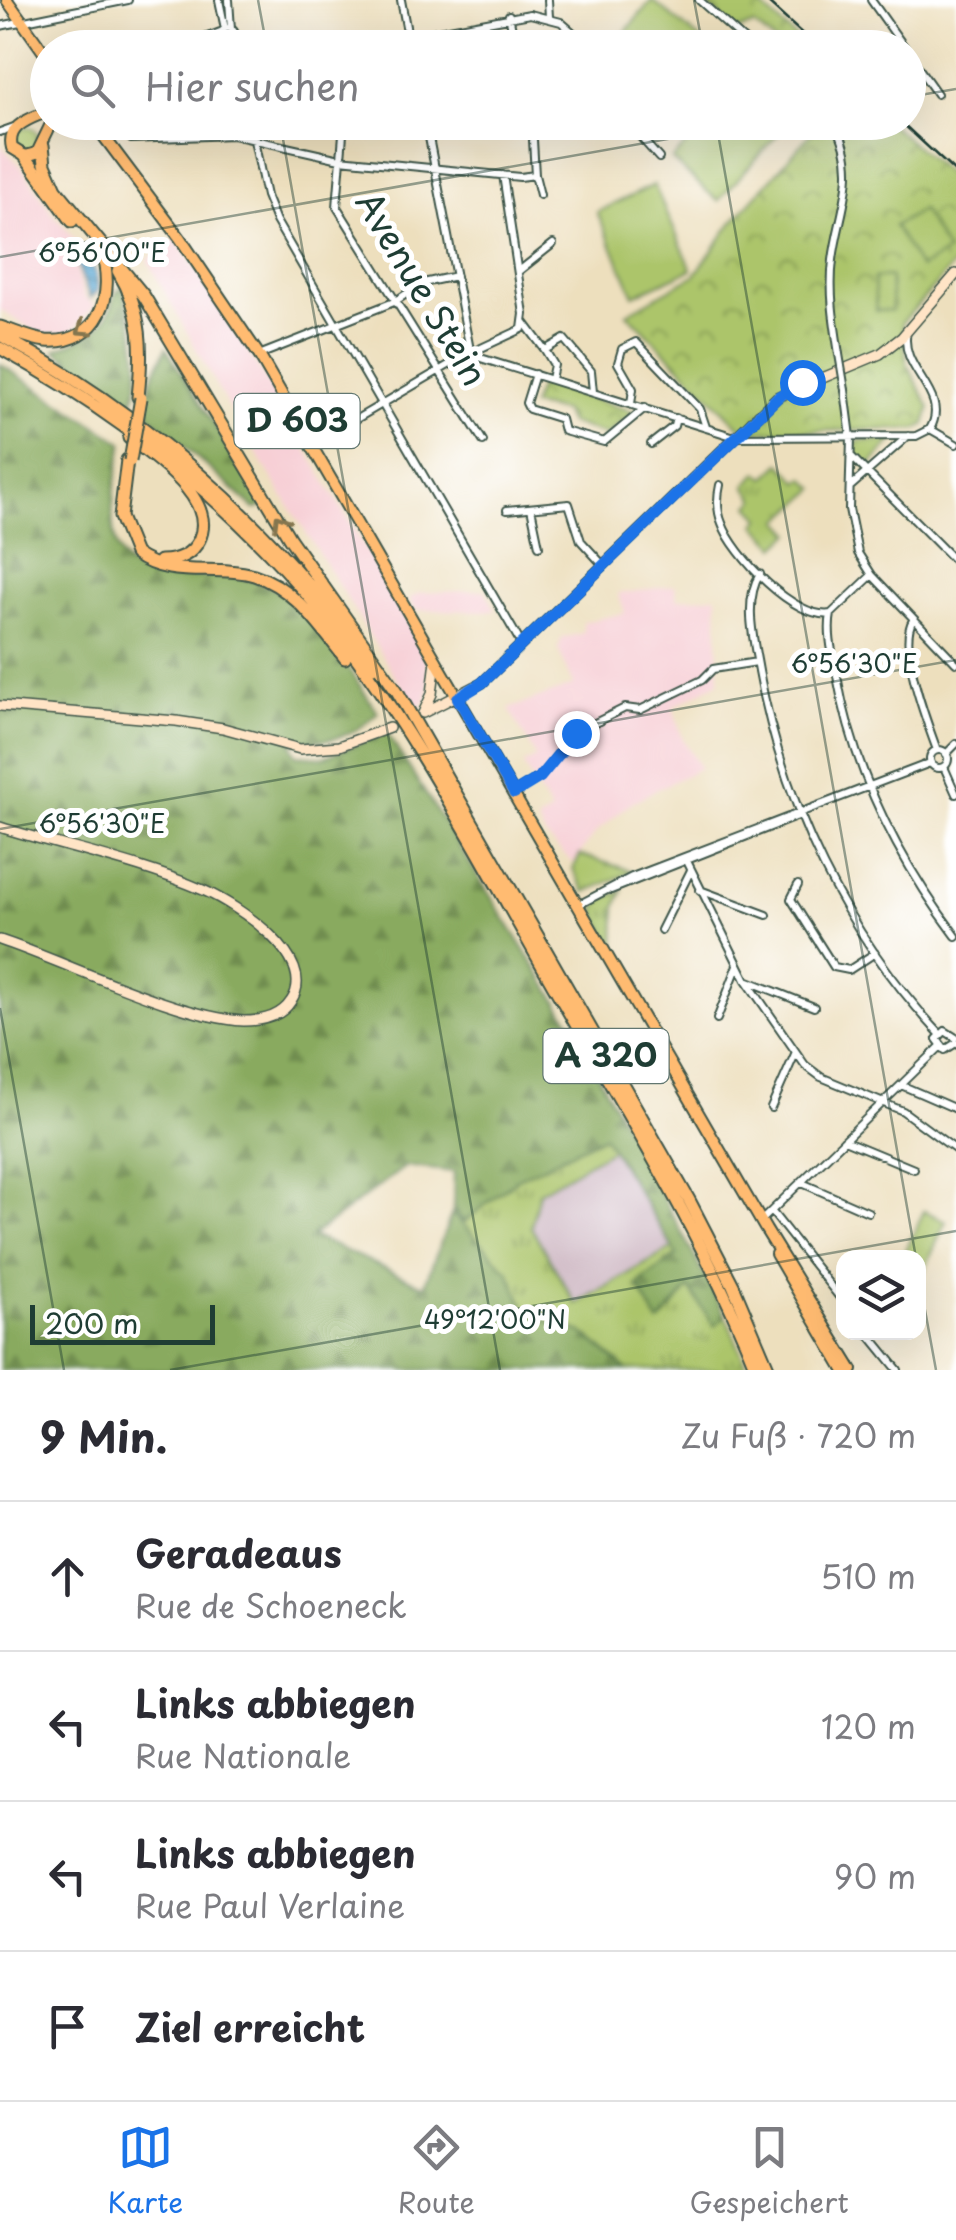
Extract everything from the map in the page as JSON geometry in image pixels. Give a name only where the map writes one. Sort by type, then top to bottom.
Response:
[{"type":"highway","points":[[43,140],[44,164],[56,189],[122,267],[290,539],[397,691],[428,750]]},
{"type":"highway","points":[[25,156],[58,206],[120,274],[138,317],[139,397]]},
{"type":"highway","points":[[0,327],[46,341],[62,341],[90,328],[108,296],[101,251]]},
{"type":"highway","points":[[122,267],[144,330],[139,397],[120,517],[122,532],[134,554],[154,566],[232,571],[274,584],[303,608],[390,710]]},
{"type":"highway","name":"A 320","points":[[0,335],[128,414],[235,503],[331,608],[428,750],[689,1200],[733,1285],[769,1370]]},
{"type":"highway","name":"A 320","points":[[0,348],[68,387],[160,451],[240,523],[322,614],[390,710],[680,1206],[757,1370]]},
{"type":"highway","points":[[68,387],[190,493],[204,522],[196,546],[180,559],[155,561],[137,551],[130,540],[124,516],[129,461]]},
{"type":"main road","points":[[7,0],[34,30]]},
{"type":"main road","points":[[15,0],[32,30]]},
{"type":"main road","points":[[30,124],[15,127],[5,142],[25,156],[43,140]]},
{"type":"main road","name":"D 603","points":[[106,140],[145,190]]},
{"type":"main road","name":"D 603","points":[[112,140],[259,354],[580,904],[844,1370]]},
{"type":"main road","points":[[436,660],[432,694],[423,714],[482,683],[789,389],[870,360],[908,330],[956,274]]},
{"type":"main road","points":[[0,706],[176,721],[223,728],[300,749],[339,746],[389,728]]},
{"type":"main road","points":[[0,827],[204,891],[282,945],[296,966],[299,986],[286,1008],[266,1020],[241,1021],[165,1001],[0,940]]},
{"type":"main road","name":"D 603","points":[[763,1226],[852,1370]]},
{"type":"street","points":[[72,0],[74,10]]},
{"type":"street","points":[[0,26],[128,0]]},
{"type":"street","points":[[219,0],[226,30]]},
{"type":"street","points":[[226,30],[229,0]]},
{"type":"street","points":[[401,0],[407,30]]},
{"type":"street","points":[[548,0],[549,17]]},
{"type":"street","points":[[699,0],[733,30]]},
{"type":"street","points":[[872,0],[893,30]]},
{"type":"street","points":[[509,15],[512,30]]},
{"type":"street","points":[[433,30],[509,15],[549,17],[567,30]]},
{"type":"street","points":[[926,78],[937,94]]},
{"type":"street","points":[[0,132],[15,127]]},
{"type":"street","points":[[254,140],[272,212],[522,646]]},
{"type":"street","points":[[261,140],[340,159],[536,175]]},
{"type":"street","name":"Avenue Stein","points":[[342,140],[337,207],[483,441]]},
{"type":"street","points":[[429,140],[471,355]]},
{"type":"street","points":[[533,140],[540,195]]},
{"type":"street","points":[[643,140],[659,158]]},
{"type":"street","points":[[840,140],[850,168],[831,294],[851,437],[854,542],[872,575],[956,663]]},
{"type":"street","points":[[503,175],[524,322],[554,365],[551,379]]},
{"type":"street","points":[[518,272],[552,244]]},
{"type":"street","points":[[259,354],[397,300],[423,283],[456,276]]},
{"type":"street","points":[[311,445],[441,369],[517,334],[524,322]]},
{"type":"street","points":[[908,330],[906,356],[936,406],[930,429]]},
{"type":"street","points":[[544,350],[564,339],[591,371],[593,392]]},
{"type":"street","points":[[631,404],[633,389],[618,363],[622,349],[636,342],[700,409],[706,427]]},
{"type":"street","points":[[471,355],[736,437],[908,436],[930,429],[956,444]]},
{"type":"street","points":[[535,374],[526,403],[529,409],[561,420],[564,431],[604,442],[646,408]]},
{"type":"street","points":[[651,444],[674,426],[676,418]]},
{"type":"street","points":[[850,487],[908,436]]},
{"type":"street","points":[[851,456],[956,562]]},
{"type":"street","points":[[720,485],[718,506],[724,529],[760,574],[798,606],[833,612]]},
{"type":"street","points":[[507,510],[572,507],[581,541],[604,566]]},
{"type":"street","points":[[531,508],[539,546]]},
{"type":"street","points":[[760,574],[752,602],[757,662],[770,729],[798,814],[838,896],[875,953],[940,1034],[955,1041]]},
{"type":"street","points":[[833,612],[872,575]]},
{"type":"street","points":[[833,612],[842,703],[870,788],[906,862],[956,936]]},
{"type":"street","points":[[913,620],[906,632],[913,670],[937,750],[956,774]]},
{"type":"street","points":[[514,793],[540,777],[576,733],[626,708],[640,710],[702,680],[713,668],[757,662]]},
{"type":"street","points":[[930,763],[936,768],[946,761],[956,744]]},
{"type":"street","points":[[930,763],[930,755],[937,750]]},
{"type":"street","points":[[946,761],[956,794]]},
{"type":"street","points":[[580,904],[930,763]]},
{"type":"street","points":[[688,863],[746,980],[795,1054],[821,1077],[921,1121],[956,1150]]},
{"type":"street","points":[[661,930],[688,863]]},
{"type":"street","points":[[798,886],[791,898],[834,967],[849,970],[875,953]]},
{"type":"street","points":[[700,890],[767,915]]},
{"type":"street","points":[[716,1019],[738,965]]},
{"type":"street","points":[[746,980],[814,1007]]},
{"type":"street","points":[[940,1034],[940,1048]]},
{"type":"street","points":[[763,1226],[772,1212],[844,1140],[940,1048],[955,1041]]},
{"type":"street","points":[[771,1108],[795,1054]]},
{"type":"street","points":[[901,1086],[956,1109]]},
{"type":"street","points":[[844,1140],[914,1169]]},
{"type":"street","points":[[802,1183],[868,1212]]},
{"type":"street","points":[[772,1212],[836,1293]]},
{"type":"street","points":[[874,1340],[898,1370]]},
{"type":"shaded area","points":[[0,145],[22,167],[52,213],[89,255],[74,262],[85,298],[95,305],[70,333],[40,334],[0,310]]},
{"type":"shaded area","points":[[176,239],[270,387],[425,650],[429,688],[426,701],[416,710],[231,412],[147,260]]},
{"type":"shaded area","points":[[675,585],[677,599],[717,596],[719,682],[673,707],[682,737],[700,768],[634,801],[597,831],[573,863],[546,837],[537,821],[551,812],[523,765],[536,757],[509,709],[574,685],[558,649],[562,638],[583,633],[583,622],[625,613],[618,594]]},
{"type":"shaded area","points":[[485,590],[496,611],[416,610],[409,599],[419,593]]},
{"type":"shaded area","points":[[614,1148],[673,1248],[576,1305],[531,1227],[539,1192]]},
{"type":"green space","points":[[652,0],[688,30],[627,30]]},
{"type":"green space","points":[[700,0],[755,0],[788,30],[760,30],[754,25],[735,30]]},
{"type":"green space","points":[[27,127],[30,140],[39,140],[36,148],[27,151],[18,148],[15,139],[18,130]]},
{"type":"green space","points":[[690,140],[773,140],[718,201],[672,160]]},
{"type":"green space","points":[[805,140],[909,140],[956,181],[956,262],[902,323],[907,364],[930,408],[925,424],[917,429],[745,432],[627,313],[695,275],[732,223]]},
{"type":"green space","points":[[654,185],[692,269],[634,295],[597,212]]},
{"type":"green space","points":[[922,210],[947,252],[920,268],[894,226]]},
{"type":"green space","points":[[890,277],[892,310],[876,311],[874,278]]},
{"type":"green space","points":[[122,287],[138,365],[135,395],[129,406],[55,350],[95,330],[107,317]]},
{"type":"green space","points":[[166,348],[262,507],[255,509],[151,417],[148,391]]},
{"type":"green space","points":[[0,364],[123,443],[115,484],[113,528],[117,548],[127,564],[144,574],[169,578],[223,576],[261,583],[290,599],[332,644],[378,712],[349,734],[291,743],[296,755],[324,757],[387,733],[566,1015],[726,1316],[714,1326],[689,1288],[659,1323],[637,1285],[677,1255],[604,1136],[518,1178],[464,1222],[453,1209],[454,1172],[406,1166],[312,1236],[424,1286],[452,1213],[509,1272],[527,1314],[583,1333],[627,1370],[0,1370]]},
{"type":"green space","points":[[540,383],[635,412],[606,435],[569,423],[563,411],[531,406]]},
{"type":"green space","points":[[894,440],[868,467],[854,456],[857,441]]},
{"type":"green space","points":[[781,463],[799,482],[805,478],[816,489],[780,520],[792,533],[777,547],[756,524],[761,518],[750,506],[756,499],[746,486],[758,472],[765,478]]},
{"type":"green space","points":[[580,855],[632,872],[585,892],[573,869]]},
{"type":"green space","points":[[623,891],[616,906],[615,953],[595,910],[602,898]]},
{"type":"green space","points":[[604,1136],[614,1148],[539,1192],[531,1227],[576,1304],[673,1248],[678,1255],[660,1322],[689,1287],[714,1325],[726,1316],[748,1370],[627,1370],[583,1333],[527,1314],[509,1272],[452,1213],[453,1209],[464,1222],[518,1178]]},
{"type":"green space","points":[[924,1211],[946,1221],[926,1267],[926,1250],[906,1250]]},
{"type":"water","points":[[83,258],[91,263],[96,276],[98,291],[90,298],[76,261]]},
{"type":"railway","points":[[765,0],[798,30]]},
{"type":"railway","points":[[920,140],[956,173]]},
{"type":"route","points":[[576,733],[540,777],[514,793],[458,698],[482,683],[778,397],[802,382]]}]
